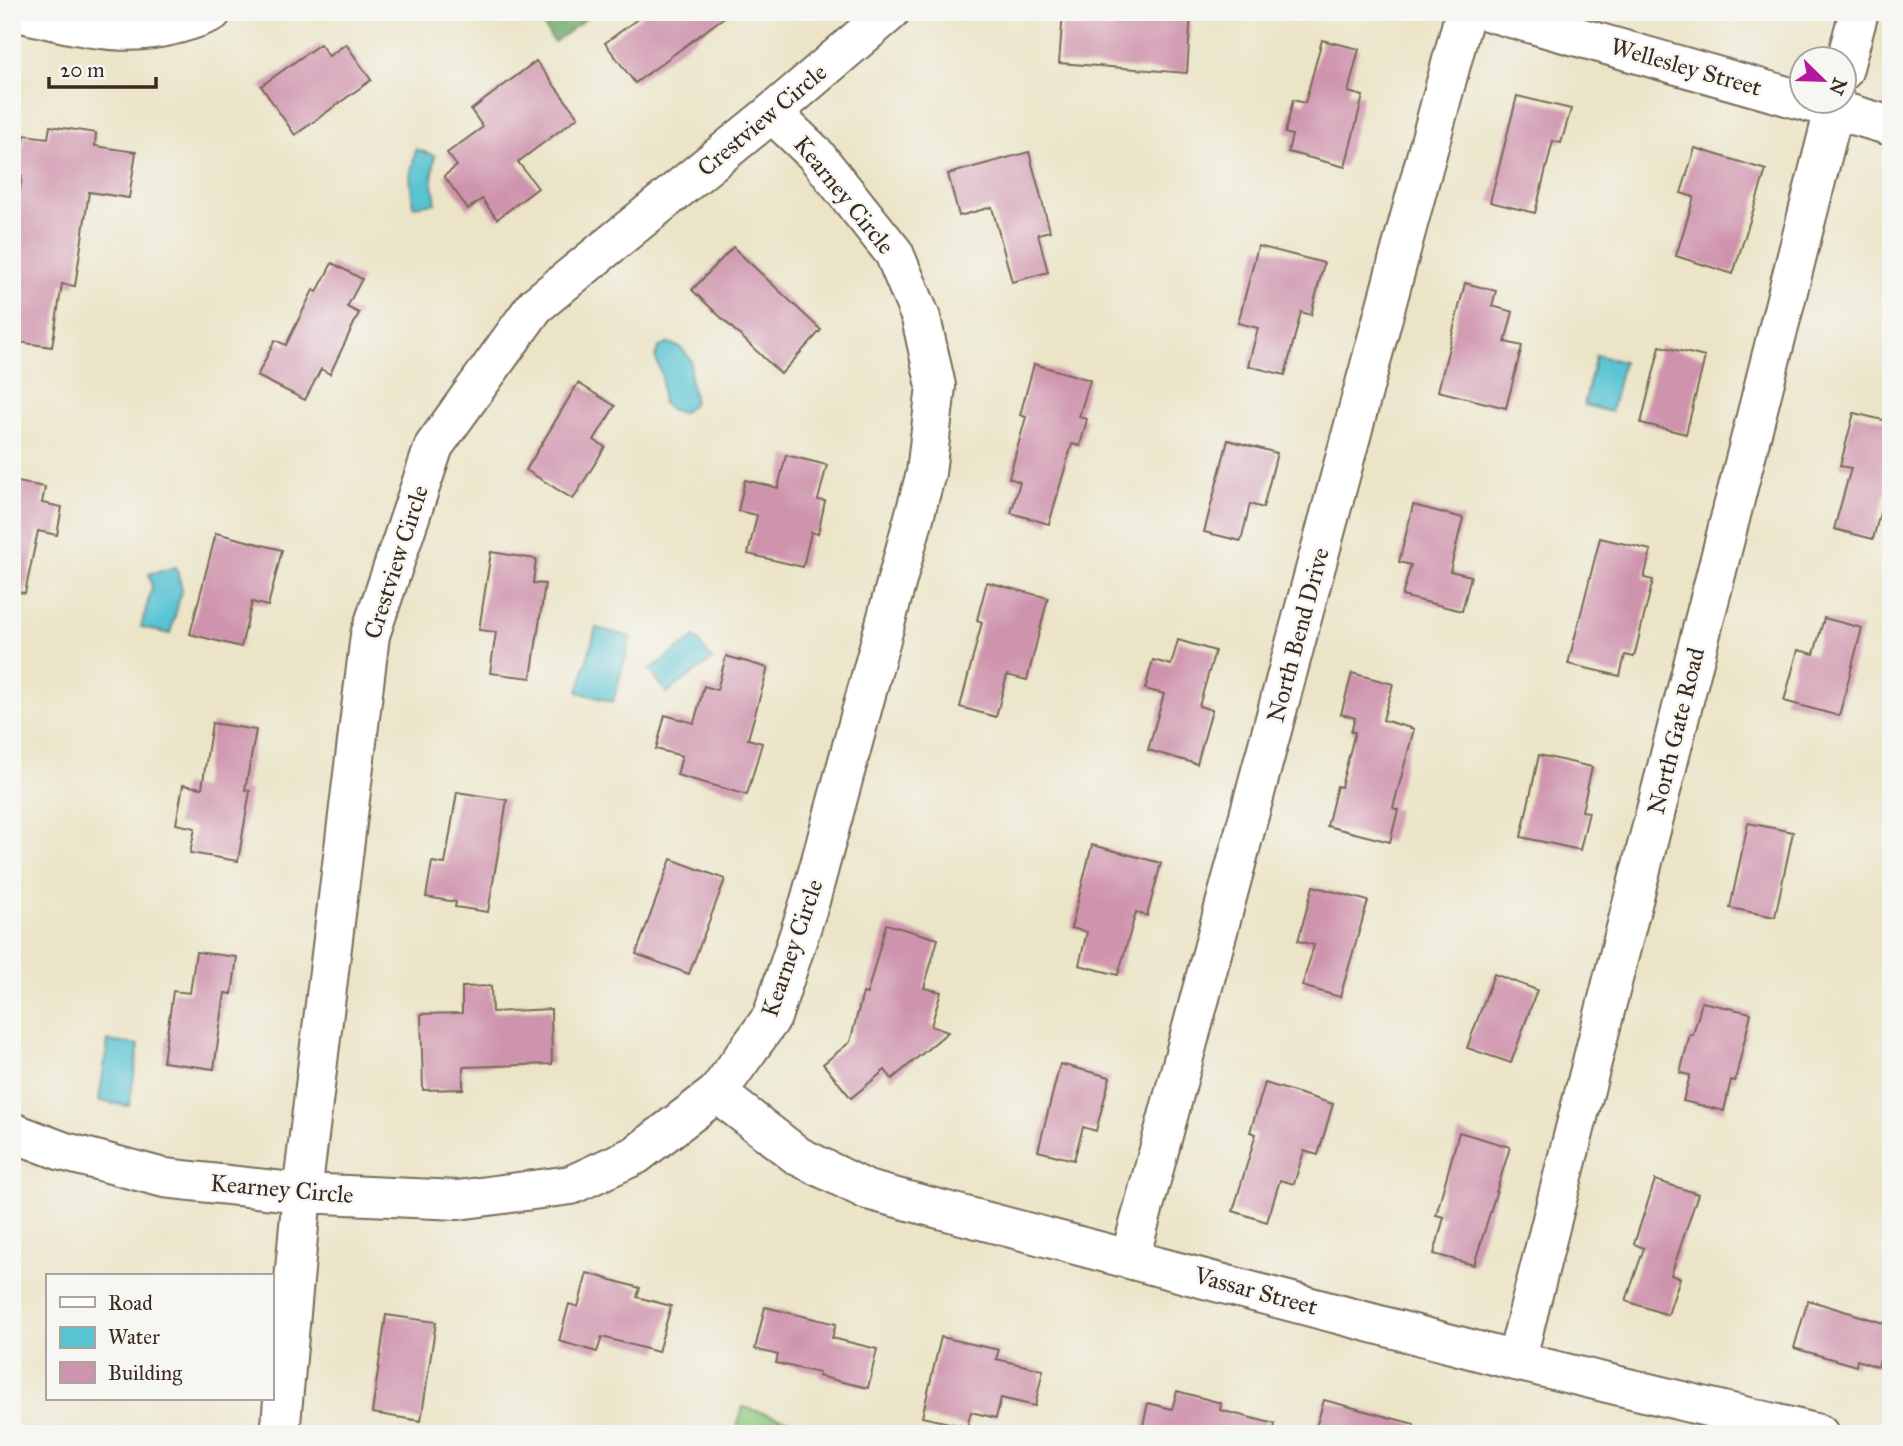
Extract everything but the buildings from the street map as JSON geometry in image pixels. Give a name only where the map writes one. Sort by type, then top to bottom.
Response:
[{"type":"street","points":[[18,12],[102,31],[144,32],[184,24],[212,12]]},
{"type":"street","name":"Crestview Circle","points":[[280,1434],[302,1193],[370,635],[434,446],[535,306],[772,113],[890,12]]},
{"type":"street","name":"North Bend Drive","points":[[1130,1258],[1465,12]]},
{"type":"street","name":"Wellesley Street","points":[[1490,12],[1787,94]]},
{"type":"street","points":[[1850,46],[1859,12]]},
{"type":"street","name":"Kearney Circle","points":[[12,1132],[62,1151],[164,1178],[302,1193],[458,1200],[571,1185],[636,1155],[717,1093],[772,1017],[810,901],[926,474],[936,386],[921,318],[894,253],[815,154],[772,113]]},
{"type":"street","name":"Wellesley Street","points":[[1857,115],[1891,126]]},
{"type":"street","name":"North Gate Road","points":[[1516,1361],[1816,116]]},
{"type":"street","name":"Vassar Street","points":[[717,1093],[798,1156],[867,1190],[1516,1361],[1819,1434]]},
{"type":"green space","points":[[535,12],[595,12],[554,42]]},
{"type":"green space","points":[[743,1407],[836,1434],[735,1434]]},
{"type":"water","points":[[416,149],[435,156],[432,178],[436,203],[413,206],[410,176]]},
{"type":"water","points":[[669,343],[681,348],[691,360],[694,401],[682,413],[671,410],[662,402],[662,376],[655,356],[659,347]]},
{"type":"water","points":[[1596,355],[1623,362],[1611,412],[1584,405]]},
{"type":"water","points":[[176,567],[182,589],[170,634],[141,627],[152,587],[149,574]]},
{"type":"water","points":[[596,628],[631,637],[613,702],[578,692]]},
{"type":"water","points":[[695,637],[712,660],[667,693],[650,670]]},
{"type":"water","points":[[108,1041],[139,1045],[129,1106],[99,1101]]}]
